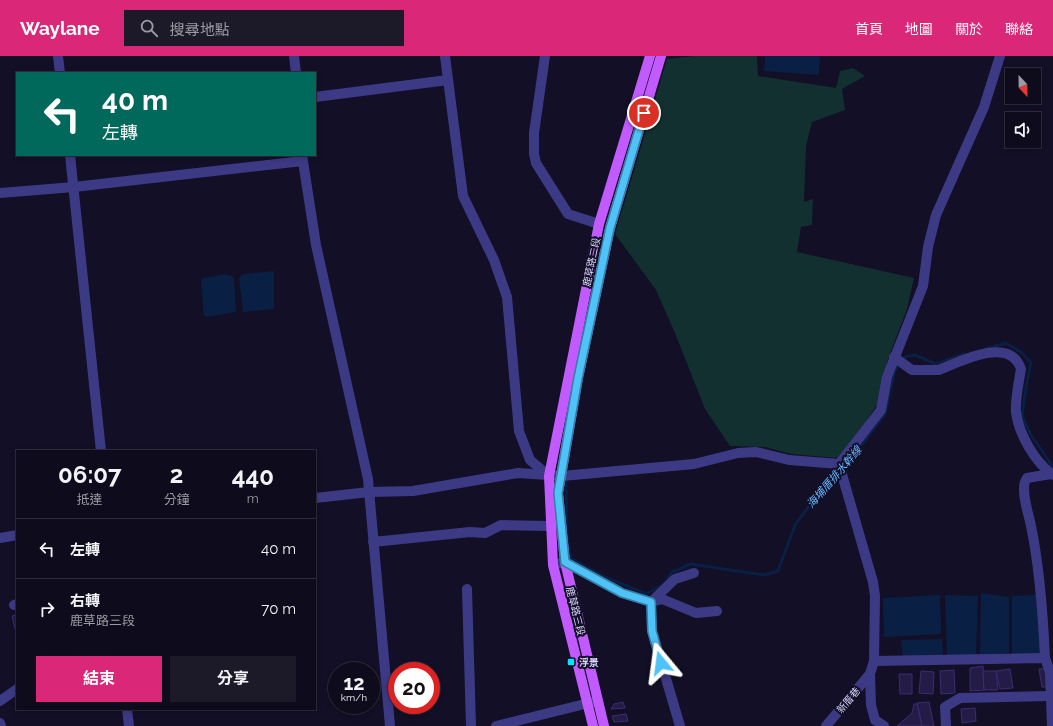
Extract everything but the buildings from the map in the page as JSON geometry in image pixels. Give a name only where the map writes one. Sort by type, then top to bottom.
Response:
[{"type":"main road","name":"鹿草路二段","points":[[549,476],[599,224],[650,56]]},
{"type":"main road","name":"鹿草路二段","points":[[562,476],[578,378],[610,228],[661,56]]},
{"type":"main road","name":"鹿草路三段","points":[[549,476],[550,526],[553,565],[593,726]]},
{"type":"main road","name":"鹿草路三段","points":[[562,476],[558,493],[565,562],[604,726]]},
{"type":"street","points":[[58,56],[60,72]]},
{"type":"street","points":[[294,56],[296,72]]},
{"type":"street","points":[[445,56],[463,196],[494,260],[506,297],[519,430],[530,460],[549,476]]},
{"type":"street","points":[[545,56],[534,133],[534,154],[536,163],[568,214],[599,224]]},
{"type":"street","points":[[839,464],[881,410],[887,377],[923,286],[928,247],[936,215],[984,107],[1000,56]]},
{"type":"street","points":[[316,97],[448,80]]},
{"type":"street","points":[[70,156],[101,450]]},
{"type":"street","points":[[0,193],[74,187],[303,158],[316,245],[368,479],[390,726]]},
{"type":"street","points":[[894,357],[912,370],[939,370],[980,354],[1003,352],[1018,362],[1021,369],[1016,411],[1021,428],[1037,460],[1052,475]]},
{"type":"street","points":[[316,498],[369,492],[413,491],[518,473],[562,476],[694,464],[738,453],[756,452],[789,460],[839,464]]},
{"type":"street","points":[[839,464],[873,582],[874,661],[870,674],[871,705],[876,720],[884,726]]},
{"type":"street","points":[[1052,475],[1026,478],[1024,482],[1024,492],[1034,539],[1042,608],[1045,658],[1050,672],[1052,726]]},
{"type":"street","points":[[373,542],[470,532],[485,533],[501,525],[550,526]]},
{"type":"street","points":[[0,538],[16,535]]},
{"type":"street","points":[[553,565],[565,562],[622,593],[651,602],[662,599],[696,613],[717,611]]},
{"type":"street","points":[[680,726],[652,631],[651,602],[675,579],[694,573]]},
{"type":"street","points":[[467,589],[471,726]]},
{"type":"street","points":[[874,661],[1045,658]]},
{"type":"street","name":"新厝巷","points":[[826,726],[870,674]]},
{"type":"street","points":[[0,701],[16,690]]},
{"type":"street","points":[[946,726],[946,707],[960,698],[1050,696]]},
{"type":"street","points":[[496,726],[597,701]]},
{"type":"street","points":[[127,710],[129,726]]},
{"type":"green space","points":[[694,56],[757,56],[758,76],[836,88],[840,71],[853,68],[865,76],[842,89],[845,110],[812,122],[806,146],[804,202],[813,199],[812,225],[801,227],[797,252],[914,278],[907,309],[888,359],[877,405],[843,455],[836,458],[791,454],[765,447],[730,446],[705,409],[656,290],[615,234],[667,59]]},
{"type":"water","points":[[765,56],[820,56],[819,75],[764,71]]},
{"type":"water","points":[[274,271],[274,309],[243,312],[239,277],[243,274]]},
{"type":"water","points":[[225,274],[234,277],[236,312],[206,317],[204,315],[201,281],[203,278]]},
{"type":"water","points":[[981,593],[1009,597],[1009,653],[980,655]]},
{"type":"water","points":[[940,595],[941,634],[884,637],[883,598]]},
{"type":"water","points":[[945,595],[978,596],[976,655],[947,657]]},
{"type":"water","points":[[1036,595],[1042,654],[1012,655],[1012,596]]},
{"type":"water","points":[[942,639],[943,656],[903,658],[901,640]]},
{"type":"waterway","name":"海埔厝排水幹線","points":[[985,349],[1006,343],[1021,352],[1031,363],[1022,416],[1031,435],[1053,467]]},
{"type":"waterway","name":"海埔厝排水幹線","points":[[843,469],[885,414],[895,370],[905,357],[915,355],[936,364],[964,354]]},
{"type":"waterway","name":"海埔厝排水幹線","points":[[566,480],[567,538],[571,558],[603,576],[646,594],[664,584],[672,572],[691,564],[764,575],[778,571],[795,525],[829,479],[838,472]]},
{"type":"place","name":"浮景","points":[[571,662]]},
{"type":"route","points":[[644,113],[610,228],[578,378],[558,493],[565,562],[622,593],[651,602],[652,631],[661,663]]}]
